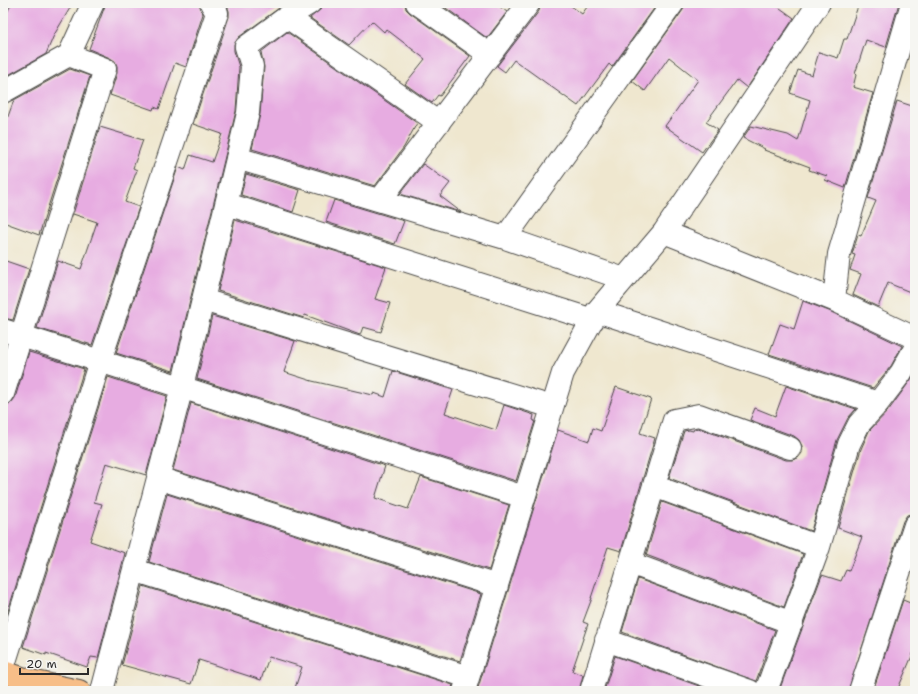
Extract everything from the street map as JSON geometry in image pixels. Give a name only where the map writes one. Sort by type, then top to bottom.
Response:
[{"type":"main road","points":[[3,672],[30,686],[79,691]]},
{"type":"street","points":[[3,110],[6,90],[69,55],[93,3]]},
{"type":"street","points":[[3,668],[100,361],[217,13],[211,3]]},
{"type":"street","points":[[102,691],[182,387],[248,113],[252,66],[246,47],[310,3]]},
{"type":"street","points":[[417,3],[490,55]]},
{"type":"street","points":[[380,200],[529,3]]},
{"type":"street","points":[[505,238],[673,3]]},
{"type":"street","points":[[134,570],[466,684],[563,373],[595,316],[664,232],[819,3]]},
{"type":"street","points":[[834,300],[839,254],[912,3]]},
{"type":"street","points":[[288,17],[439,123]]},
{"type":"street","points":[[3,394],[13,333],[106,69],[69,55]]},
{"type":"street","points":[[237,158],[505,238],[624,280]]},
{"type":"street","points":[[226,204],[878,403]]},
{"type":"street","points":[[664,232],[834,300],[915,338]]},
{"type":"street","points":[[203,300],[552,407]]},
{"type":"street","points":[[13,333],[524,497]]},
{"type":"street","points":[[766,691],[819,547],[849,444],[859,424],[878,403],[901,373],[915,348]]},
{"type":"street","points":[[591,691],[674,420],[699,415],[790,448]]},
{"type":"street","points":[[158,478],[497,586]]},
{"type":"street","points":[[654,486],[819,547]]},
{"type":"street","points":[[860,691],[915,525]]},
{"type":"street","points":[[630,563],[792,623]]},
{"type":"street","points":[[606,640],[750,691]]},
{"type":"building","points":[[12,3],[73,3],[54,35],[46,54],[3,78],[3,20]]},
{"type":"building","points":[[106,3],[199,3],[203,14],[186,67],[175,63],[159,109],[154,107],[153,110],[110,95],[117,73],[115,61],[89,49]]},
{"type":"building","points":[[226,3],[286,3],[239,37],[234,44],[234,51],[239,67],[236,111],[173,371],[116,353],[178,167],[185,170],[190,155],[212,162],[222,134],[193,124],[229,17],[229,11]]},
{"type":"building","points":[[322,3],[405,3],[406,9],[410,13],[470,56],[440,96],[438,95],[432,103],[405,84],[425,59],[386,29],[384,32],[372,21],[349,45],[310,18],[321,9]]},
{"type":"building","points":[[439,3],[495,3],[507,12],[487,38]]},
{"type":"building","points":[[541,3],[567,3],[582,14],[590,3],[658,3],[612,67],[609,64],[578,106],[514,60],[505,72],[497,66],[539,11]]},
{"type":"building","points":[[685,3],[773,3],[794,18],[747,88],[737,80],[706,122],[718,130],[702,152],[665,126],[698,80],[669,57],[645,91],[632,81],[683,10]]},
{"type":"building","points":[[859,3],[899,3],[886,47],[866,40],[855,74],[853,87],[873,93],[845,188],[825,180],[827,176],[809,170],[810,167],[764,150],[765,149],[743,138],[751,126],[788,135],[798,141],[810,100],[790,93],[798,70],[812,75],[819,52],[838,58],[844,39],[847,39]]},
{"type":"building","points":[[287,32],[417,123],[404,147],[375,186],[252,149],[260,114],[264,67],[261,52]]},
{"type":"building","points":[[70,69],[90,76],[39,235],[3,222],[3,130],[14,100]]},
{"type":"building","points":[[897,101],[915,107],[915,294],[888,283],[878,307],[853,295],[861,274],[850,270],[855,255],[852,254],[858,235],[861,236],[876,201],[868,198]]},
{"type":"building","points":[[100,127],[143,140],[133,168],[137,170],[125,202],[139,207],[92,345],[37,328],[58,261],[81,269],[97,222],[73,214]]},
{"type":"building","points":[[423,164],[450,183],[440,196],[461,212],[400,194]]},
{"type":"building","points":[[246,174],[300,190],[293,212],[241,195]]},
{"type":"building","points":[[334,200],[404,221],[395,244],[326,222]]},
{"type":"building","points":[[235,220],[386,267],[375,299],[390,303],[381,332],[363,327],[360,335],[305,315],[304,318],[218,291]]},
{"type":"building","points":[[3,260],[29,269],[13,320],[3,318]]},
{"type":"building","points":[[803,301],[829,311],[902,346],[891,366],[873,388],[769,354],[780,324],[794,329]]},
{"type":"building","points":[[212,316],[295,341],[284,372],[312,381],[373,395],[374,393],[385,397],[393,371],[453,390],[445,413],[496,430],[504,405],[534,415],[533,420],[535,421],[516,481],[197,379]]},
{"type":"building","points":[[29,352],[84,369],[3,627],[3,406],[11,403],[15,398]]},
{"type":"building","points":[[915,374],[915,513],[907,515],[903,521],[848,691],[779,691],[822,575],[841,581],[846,570],[849,571],[862,537],[838,528],[861,449],[869,431],[888,411]]},
{"type":"building","points":[[108,377],[167,396],[146,475],[106,463],[94,502],[102,504],[90,541],[125,553],[98,658],[91,657],[87,667],[23,647]]},
{"type":"building","points":[[786,386],[856,409],[848,418],[837,440],[811,531],[669,478],[684,431],[693,431],[694,429],[698,428],[786,460],[798,458],[802,453],[802,446],[799,440],[794,436],[750,420],[755,408],[775,416]]},
{"type":"building","points":[[616,387],[651,399],[640,433],[655,438],[621,551],[608,547],[583,622],[588,624],[572,671],[583,675],[579,691],[477,691],[558,430],[589,441],[593,428],[601,431]]},
{"type":"building","points":[[191,403],[385,466],[375,498],[408,509],[421,477],[509,505],[489,570],[173,470]]},
{"type":"building","points":[[167,494],[481,594],[460,661],[149,562]]},
{"type":"building","points":[[662,502],[803,554],[784,607],[646,555]]},
{"type":"building","points":[[638,579],[775,630],[756,681],[622,632]]},
{"type":"building","points":[[143,586],[453,685],[451,691],[294,691],[302,667],[269,657],[261,680],[199,660],[191,684],[122,665]]},
{"type":"building","points":[[903,600],[915,605],[915,649],[897,691],[873,691]]},
{"type":"building","points":[[615,656],[713,691],[604,691]]}]
